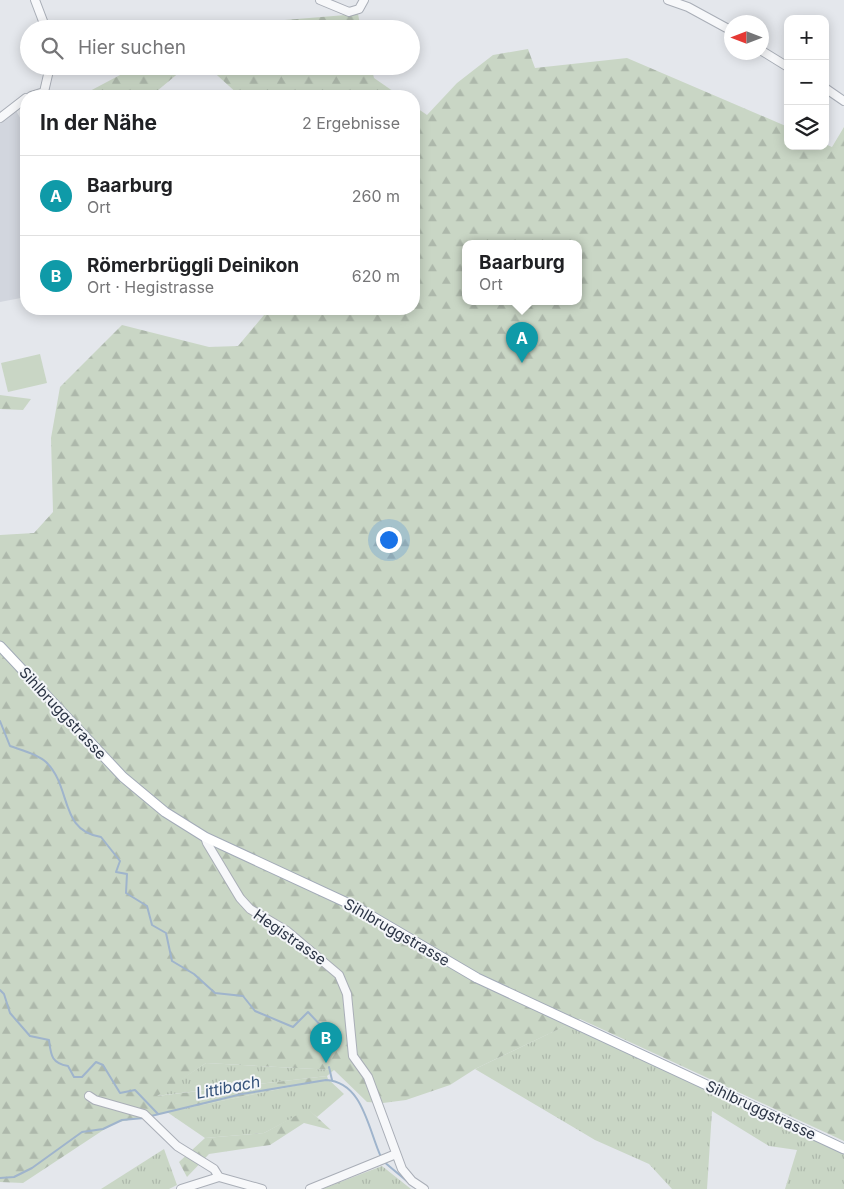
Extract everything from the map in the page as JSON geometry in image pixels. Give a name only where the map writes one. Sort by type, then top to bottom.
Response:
[{"type":"main road","name":"Sihlbruggstrasse","points":[[0,646],[123,777],[165,812],[206,837],[356,907],[477,978],[844,1149]]},
{"type":"street","points":[[35,0],[43,20]]},
{"type":"street","points":[[320,0],[349,12],[359,10],[364,0]]},
{"type":"street","points":[[668,0],[688,7],[724,27]]},
{"type":"street","points":[[769,55],[784,65]]},
{"type":"street","points":[[44,90],[48,75]]},
{"type":"street","points":[[829,91],[844,101]]},
{"type":"street","points":[[0,118],[20,103]]},
{"type":"street","name":"Hegistrasse","points":[[206,837],[207,843],[240,898],[250,909],[287,931],[339,975],[347,994],[353,1056],[368,1077],[402,1169],[412,1181],[424,1189]]},
{"type":"street","points":[[90,1096],[95,1100],[144,1114],[177,1146],[214,1169],[219,1177]]},
{"type":"street","points":[[310,1189],[396,1154]]},
{"type":"street","points":[[181,1189],[219,1177],[262,1189]]},
{"type":"shaded area","points":[[15,109],[20,118],[20,298],[0,302],[0,117]]},
{"type":"green space","points":[[358,14],[359,20],[285,20]]},
{"type":"green space","points":[[528,49],[535,68],[627,58],[784,125],[784,150],[829,150],[829,146],[832,147],[844,127],[844,1141],[580,1019],[475,1069],[450,1085],[406,1100],[383,1103],[367,1102],[334,1070],[206,1063],[157,1096],[327,1076],[328,1079],[114,1123],[23,1183],[0,1182],[0,535],[34,533],[53,512],[51,438],[60,387],[122,325],[209,347],[238,346],[264,315],[420,315],[420,110],[427,115],[457,83],[493,55]]},
{"type":"green space","points":[[120,75],[176,75],[158,90],[92,90]]},
{"type":"green space","points":[[217,75],[373,75],[374,78],[391,90],[233,90]]},
{"type":"green space","points":[[40,354],[47,383],[8,392],[1,363]]},
{"type":"green space","points":[[0,395],[31,399],[23,410],[0,409]]},
{"type":"green space","points":[[567,1025],[844,1152],[844,1189],[785,1189],[797,1150],[769,1146],[712,1111],[707,1189],[672,1189],[649,1164],[595,1140],[475,1069]]},
{"type":"green space","points":[[206,1063],[334,1070],[327,1076],[155,1096]]},
{"type":"green space","points":[[328,1079],[344,1094],[317,1117],[308,1110],[264,1133],[205,1138],[167,1112]]},
{"type":"green space","points":[[308,1109],[331,1130],[304,1123],[270,1145],[209,1154],[187,1177],[179,1162],[205,1138],[264,1133]]},
{"type":"green space","points":[[164,1149],[177,1185],[169,1189],[101,1189]]},
{"type":"green space","points":[[382,1166],[411,1189],[322,1189]]},
{"type":"waterway","points":[[0,721],[10,746],[39,757],[54,772],[72,817],[78,826],[88,833],[101,837],[120,861],[116,872],[127,874],[126,893],[147,906],[152,925],[166,933],[172,961],[194,974],[215,993],[243,996],[255,1011],[293,1027],[308,1012],[326,1031],[324,1050],[326,1057]]},
{"type":"waterway","points":[[0,990],[4,994],[10,1013],[30,1036],[49,1040],[53,1058],[58,1063],[68,1066],[74,1077],[82,1077],[96,1062],[103,1065],[120,1093],[135,1090],[158,1114]]},
{"type":"waterway","points":[[329,1067],[332,1080]]},
{"type":"waterway","name":"Littibach","points":[[151,1116],[242,1094],[326,1080],[338,1083],[348,1089],[356,1098],[368,1121],[381,1157]]},
{"type":"waterway","name":"Littibach","points":[[0,1178],[14,1177],[32,1168],[82,1132],[103,1129],[122,1120],[144,1118]]},
{"type":"waterway","name":"Littibach","points":[[383,1161],[408,1182]]},
{"type":"place","name":"Baarburg","points":[[522,363]]},
{"type":"place","name":"Römerbrüggli Deinikon","points":[[326,1063]]}]
